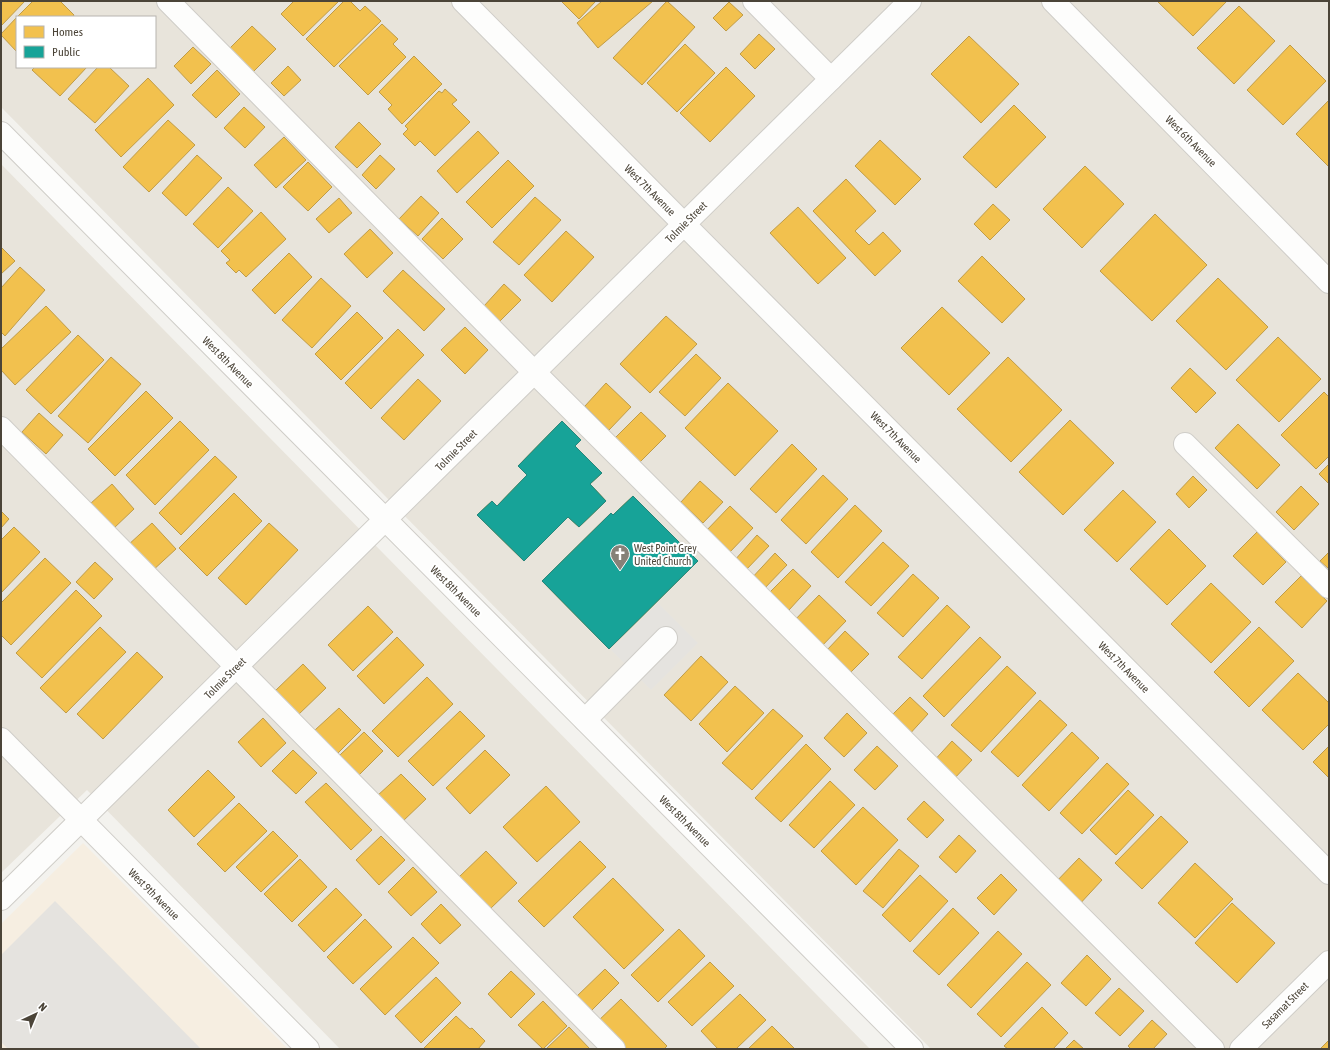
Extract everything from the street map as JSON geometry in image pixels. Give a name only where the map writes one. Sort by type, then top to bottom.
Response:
[{"type":"street","points":[[168,1],[534,372],[1213,1049]]},
{"type":"street","name":"West 7th Avenue","points":[[463,1],[1329,873]]},
{"type":"street","points":[[754,1],[831,79]]},
{"type":"street","name":"Tolmie Street","points":[[1,899],[910,1]]},
{"type":"street","name":"West 6th Avenue","points":[[1053,1],[1329,282]]},
{"type":"street","name":"West 8th Avenue","points":[[1,134],[912,1049]]},
{"type":"street","points":[[1,428],[614,1049]]},
{"type":"street","points":[[1185,444],[1329,587]]},
{"type":"street","points":[[585,720],[666,638]]},
{"type":"street","name":"West 9th Avenue","points":[[1,739],[308,1049]]},
{"type":"street","name":"Sasamat Street","points":[[1241,1049],[1329,962]]},
{"type":"shaded area","points":[[1,1],[1329,1],[1329,1049],[931,1049],[1,107]]},
{"type":"shaded area","points":[[1,164],[870,1049],[340,1049],[87,790],[1,873]]},
{"type":"shaded area","points":[[658,603],[698,643],[651,690],[611,650]]},
{"type":"shaded area","points":[[83,843],[288,1049],[1,1049],[1,924]]},
{"type":"shaded area","points":[[55,901],[201,1049],[8,1049],[1,1042],[1,955]]},
{"type":"building: Homes","points":[[1,1],[25,1],[1,26]]},
{"type":"building: Homes","points":[[33,1],[60,1],[74,15],[74,16],[18,16]]},
{"type":"building: Homes","points":[[294,1],[339,1],[303,36],[281,14]]},
{"type":"building: Homes","points":[[344,1],[350,1],[360,11],[365,6],[381,21],[334,67],[306,39]]},
{"type":"building: Homes","points":[[561,1],[596,1],[579,19]]},
{"type":"building: Homes","points":[[602,1],[653,1],[598,48],[577,23]]},
{"type":"building: Homes","points":[[667,1],[695,27],[642,85],[613,58]]},
{"type":"building: Homes","points":[[1157,1],[1227,1],[1193,36]]},
{"type":"building: Homes","points":[[729,2],[743,15],[726,31],[713,18]]},
{"type":"building: Homes","points":[[1239,6],[1275,41],[1234,84],[1197,48]]},
{"type":"building: Homes","points":[[16,18],[16,51],[1,35]]},
{"type":"building: Homes","points":[[382,24],[398,39],[393,44],[406,57],[368,95],[339,66]]},
{"type":"building: Homes","points":[[252,26],[276,49],[253,72],[230,48]]},
{"type":"building: Homes","points":[[759,34],[775,49],[755,69],[740,54]]},
{"type":"building: Homes","points":[[969,36],[1019,84],[981,123],[931,74]]},
{"type":"building: Homes","points":[[685,44],[715,73],[677,112],[647,83]]},
{"type":"building: Homes","points":[[1290,45],[1326,81],[1283,125],[1247,90]]},
{"type":"building: Homes","points":[[193,47],[211,64],[191,84],[174,66]]},
{"type":"building: Homes","points":[[414,56],[442,84],[402,124],[388,109],[392,105],[379,92]]},
{"type":"building: Homes","points":[[288,66],[301,80],[284,96],[271,83]]},
{"type":"building: Homes","points":[[726,67],[755,96],[710,142],[680,113]]},
{"type":"building: Homes","points":[[34,68],[86,68],[60,96],[32,70]]},
{"type":"building: Homes","points":[[97,68],[110,68],[129,86],[95,123],[68,99]]},
{"type":"building: Homes","points":[[217,70],[240,94],[216,118],[192,95]]},
{"type":"building: Homes","points":[[148,78],[174,105],[121,157],[95,130]]},
{"type":"building: Homes","points":[[445,89],[457,100],[452,104],[470,122],[435,156],[420,141],[415,146],[403,134],[408,129],[405,126],[439,91],[442,93]]},
{"type":"building: Homes","points":[[1329,100],[1329,167],[1296,134]]},
{"type":"building: Homes","points":[[1014,105],[1046,137],[996,188],[963,157]]},
{"type":"building: Homes","points":[[244,107],[265,127],[245,148],[224,128]]},
{"type":"building: Homes","points":[[168,120],[195,145],[149,192],[123,167]]},
{"type":"building: Homes","points":[[359,122],[381,144],[357,168],[335,147]]},
{"type":"building: Homes","points":[[478,131],[499,153],[457,193],[437,171]]},
{"type":"building: Homes","points":[[284,137],[306,160],[276,188],[254,165]]},
{"type":"building: Homes","points":[[880,140],[921,179],[895,205],[855,166]]},
{"type":"building: Homes","points":[[197,155],[222,178],[186,216],[162,193]]},
{"type":"building: Homes","points":[[380,155],[395,169],[376,189],[362,175]]},
{"type":"building: Homes","points":[[508,160],[534,186],[492,228],[466,202]]},
{"type":"building: Homes","points":[[308,162],[332,187],[308,211],[283,187]]},
{"type":"building: Homes","points":[[1085,166],[1124,204],[1082,248],[1043,209]]},
{"type":"building: Homes","points":[[846,179],[876,211],[855,231],[869,245],[883,232],[901,251],[875,276],[813,211]]},
{"type":"building: Homes","points":[[228,187],[253,211],[218,248],[193,224]]},
{"type":"building: Homes","points":[[421,196],[439,213],[418,236],[399,219]]},
{"type":"building: Homes","points":[[535,197],[561,220],[519,265],[493,242]]},
{"type":"building: Homes","points":[[339,198],[352,213],[329,233],[316,219]]},
{"type":"building: Homes","points":[[993,204],[1010,220],[990,240],[974,224]]},
{"type":"building: Homes","points":[[798,207],[846,258],[818,284],[770,233]]},
{"type":"building: Homes","points":[[261,212],[286,239],[246,277],[239,270],[236,273],[226,263],[230,260],[221,251]]},
{"type":"building: Homes","points":[[1155,214],[1207,265],[1152,321],[1100,271]]},
{"type":"building: Homes","points":[[442,218],[463,239],[443,259],[422,239]]},
{"type":"building: Homes","points":[[370,229],[393,253],[367,278],[344,254]]},
{"type":"building: Homes","points":[[566,231],[594,257],[552,302],[524,275]]},
{"type":"building: Homes","points":[[1,247],[15,261],[1,274]]},
{"type":"building: Homes","points":[[289,253],[312,277],[275,314],[252,290]]},
{"type":"building: Homes","points":[[982,256],[1025,299],[1002,323],[958,281]]},
{"type":"building: Homes","points":[[20,267],[45,290],[5,336],[1,332],[1,288]]},
{"type":"building: Homes","points":[[403,270],[445,309],[424,331],[383,291]]},
{"type":"building: Homes","points":[[321,278],[351,306],[312,348],[282,320]]},
{"type":"building: Homes","points":[[1218,278],[1268,327],[1226,370],[1176,321]]},
{"type":"building: Homes","points":[[504,284],[521,300],[500,321],[484,306]]},
{"type":"building: Homes","points":[[46,306],[71,332],[15,385],[1,370],[1,349]]},
{"type":"building: Homes","points":[[942,307],[990,353],[949,395],[901,348]]},
{"type":"building: Homes","points":[[357,312],[383,338],[341,380],[315,354]]},
{"type":"building: Homes","points":[[666,316],[697,344],[650,393],[620,364]]},
{"type":"building: Homes","points":[[465,327],[488,350],[465,374],[441,350]]},
{"type":"building: Homes","points":[[398,329],[424,355],[371,409],[345,383]]},
{"type":"building: Homes","points":[[78,335],[104,360],[51,414],[26,390]]},
{"type":"building: Homes","points":[[1278,337],[1321,379],[1279,422],[1236,380]]},
{"type":"building: Homes","points":[[696,354],[721,378],[685,416],[659,392]]},
{"type":"building: Homes","points":[[111,357],[141,384],[88,443],[58,416]]},
{"type":"building: Homes","points":[[1008,357],[1062,410],[1011,462],[957,409]]},
{"type":"building: Homes","points":[[1190,368],[1216,393],[1196,413],[1171,388]]},
{"type":"building: Homes","points":[[418,379],[441,401],[404,440],[381,418]]},
{"type":"building: Homes","points":[[606,383],[631,407],[609,430],[585,406]]},
{"type":"building: Homes","points":[[728,383],[778,431],[735,476],[685,428]]},
{"type":"building: Homes","points":[[146,391],[173,418],[115,476],[88,449]]},
{"type":"building: Homes","points":[[1324,392],[1329,397],[1329,456],[1316,469],[1281,435]]},
{"type":"building: Homes","points":[[641,412],[666,436],[640,462],[615,438]]},
{"type":"building: Homes","points":[[39,413],[63,435],[46,454],[22,432]]},
{"type":"building: Homes","points":[[1070,420],[1114,463],[1063,515],[1019,472]]},
{"type":"building: Homes","points":[[180,421],[209,450],[155,505],[126,475]]},
{"type":"building: Homes","points":[[562,421],[581,440],[575,446],[602,473],[590,484],[606,501],[579,527],[568,517],[524,561],[477,515],[492,501],[497,506],[527,475],[518,466]]},
{"type":"building: Homes","points":[[1238,424],[1280,465],[1257,489],[1215,448]]},
{"type":"building: Homes","points":[[792,444],[817,469],[776,513],[750,489]]},
{"type":"building: Homes","points":[[215,456],[237,477],[181,535],[159,513]]},
{"type":"building: Homes","points":[[1329,464],[1329,484],[1319,474]]},
{"type":"building: Homes","points":[[823,475],[848,499],[806,544],[781,520]]},
{"type":"building: Homes","points":[[1193,476],[1207,490],[1189,508],[1176,494]]},
{"type":"building: Homes","points":[[700,481],[723,502],[703,523],[681,502]]},
{"type":"building: Homes","points":[[112,484],[134,509],[113,529],[90,504]]},
{"type":"building: Homes","points":[[1301,486],[1319,504],[1294,530],[1276,512]]},
{"type":"building: Homes","points":[[1123,490],[1156,522],[1117,562],[1084,530]]},
{"type":"building: Homes","points":[[234,493],[262,521],[207,576],[179,548]]},
{"type":"building: Homes","name":"West Point Grey United Church","points":[[633,496],[698,561],[609,649],[542,581],[611,513],[613,515]]},
{"type":"building: Homes","points":[[855,505],[882,531],[838,578],[811,552]]},
{"type":"building: Homes","points":[[730,506],[753,528],[728,554],[705,532]]},
{"type":"building: Homes","points":[[1,511],[9,519],[1,528]]},
{"type":"building: Homes","points":[[152,523],[176,549],[151,572],[127,546]]},
{"type":"building: Homes","points":[[269,523],[298,550],[246,605],[218,578]]},
{"type":"building: Homes","points":[[14,527],[40,552],[1,593],[1,540]]},
{"type":"building: Homes","points":[[1169,529],[1206,566],[1167,605],[1130,569]]},
{"type":"building: Homes","points":[[1257,532],[1286,562],[1263,585],[1233,556]]},
{"type":"building: Homes","points":[[757,535],[769,546],[745,571],[734,561]]},
{"type":"building: Homes","points":[[883,542],[909,566],[871,606],[845,582]]},
{"type":"building: Homes","points":[[1329,552],[1329,569],[1320,561]]},
{"type":"building: Homes","points":[[775,553],[787,565],[762,591],[750,580]]},
{"type":"building: Homes","points":[[45,558],[71,583],[11,645],[1,635],[1,603]]},
{"type":"building: Homes","points":[[95,562],[113,579],[94,599],[76,582]]},
{"type":"building: Homes","points":[[793,569],[811,586],[789,610],[770,592]]},
{"type":"building: Homes","points":[[913,574],[939,598],[903,637],[877,613]]},
{"type":"building: Homes","points":[[1301,576],[1327,601],[1302,628],[1275,602]]},
{"type":"building: Homes","points":[[1211,583],[1251,622],[1211,663],[1171,624]]},
{"type":"building: Homes","points":[[76,590],[102,616],[42,678],[16,653]]},
{"type":"building: Homes","points":[[819,595],[846,621],[819,649],[792,623]]},
{"type":"building: Homes","points":[[947,605],[970,627],[922,679],[898,657]]},
{"type":"building: Homes","points":[[368,606],[393,632],[353,671],[328,645]]},
{"type":"building: Homes","points":[[100,627],[126,652],[66,713],[40,688]]},
{"type":"building: Homes","points":[[1259,627],[1294,661],[1249,707],[1214,672]]},
{"type":"building: Homes","points":[[845,631],[869,654],[851,672],[827,650]]},
{"type":"building: Homes","points":[[397,637],[424,665],[384,704],[357,676]]},
{"type":"building: Homes","points":[[980,637],[1001,657],[944,717],[923,696]]},
{"type":"building: Homes","points":[[137,652],[163,677],[103,739],[77,714]]},
{"type":"building: Homes","points":[[701,656],[728,682],[691,721],[664,695]]},
{"type":"building: Homes","points":[[303,664],[326,688],[298,715],[275,691]]},
{"type":"building: Homes","points":[[1007,666],[1036,693],[981,752],[951,725]]},
{"type":"building: Homes","points":[[1298,673],[1329,703],[1329,724],[1303,750],[1262,710]]},
{"type":"building: Homes","points":[[427,677],[453,704],[398,757],[372,731]]},
{"type":"building: Homes","points":[[735,686],[764,713],[727,752],[699,724]]},
{"type":"building: Homes","points":[[910,697],[928,714],[907,737],[888,719]]},
{"type":"building: Homes","points":[[1040,700],[1067,725],[1018,777],[991,752]]},
{"type":"building: Homes","points":[[339,708],[361,730],[338,753],[315,730]]},
{"type":"building: Homes","points":[[773,709],[803,736],[752,790],[722,763]]},
{"type":"building: Homes","points":[[460,711],[485,736],[433,786],[408,761]]},
{"type":"building: Homes","points":[[847,713],[867,733],[844,757],[824,738]]},
{"type":"building: Homes","points":[[263,718],[286,743],[261,767],[238,742]]},
{"type":"building: Homes","points":[[364,732],[383,751],[359,775],[340,755]]},
{"type":"building: Homes","points":[[1072,732],[1099,758],[1049,811],[1022,785]]},
{"type":"building: Homes","points":[[952,741],[972,760],[951,782],[932,763]]},
{"type":"building: Homes","points":[[806,744],[831,769],[781,822],[755,798]]},
{"type":"building: Homes","points":[[877,746],[898,766],[875,790],[854,770]]},
{"type":"building: Homes","points":[[1329,746],[1329,778],[1313,762]]},
{"type":"building: Homes","points":[[293,750],[317,773],[296,794],[272,771]]},
{"type":"building: Homes","points":[[485,750],[510,775],[470,814],[446,788]]},
{"type":"building: Homes","points":[[1107,763],[1129,784],[1082,834],[1060,813]]},
{"type":"building: Homes","points":[[208,770],[235,797],[194,837],[168,810]]},
{"type":"building: Homes","points":[[401,774],[426,799],[402,822],[377,796]]},
{"type":"building: Homes","points":[[830,781],[855,805],[814,848],[789,825]]},
{"type":"building: Homes","points":[[326,783],[372,830],[351,850],[305,802]]},
{"type":"building: Homes","points":[[546,786],[580,822],[537,862],[503,827]]},
{"type":"building: Homes","points":[[1128,790],[1154,815],[1116,855],[1090,830]]},
{"type":"building: Homes","points":[[924,801],[944,820],[927,838],[907,819]]},
{"type":"building: Homes","points":[[239,803],[267,831],[225,872],[197,844]]},
{"type":"building: Homes","points":[[863,807],[898,840],[856,885],[821,851]]},
{"type":"building: Homes","points":[[1161,816],[1188,842],[1142,889],[1115,863]]},
{"type":"building: Homes","points":[[273,831],[298,856],[261,892],[236,867]]},
{"type":"building: Homes","points":[[959,835],[976,851],[956,873],[939,857]]},
{"type":"building: Homes","points":[[381,836],[405,860],[379,885],[356,860]]},
{"type":"building: Homes","points":[[580,841],[606,867],[544,927],[518,901]]},
{"type":"building: Homes","points":[[899,849],[919,866],[883,908],[863,891]]},
{"type":"building: Homes","points":[[486,851],[517,883],[490,909],[459,877]]},
{"type":"building: Homes","points":[[1079,858],[1102,880],[1077,907],[1053,885]]},
{"type":"building: Homes","points":[[300,859],[327,887],[292,922],[264,894]]},
{"type":"building: Homes","points":[[1195,863],[1233,899],[1195,938],[1158,903]]},
{"type":"building: Homes","points":[[413,867],[437,892],[411,916],[388,892]]},
{"type":"building: Homes","points":[[1001,874],[1017,890],[994,915],[977,898]]},
{"type":"building: Homes","points":[[920,875],[948,901],[910,942],[882,915]]},
{"type":"building: Homes","points":[[613,878],[664,930],[624,969],[573,917]]},
{"type":"building: Homes","points":[[336,888],[362,915],[324,952],[298,925]]},
{"type":"building: Homes","points":[[1232,903],[1275,943],[1237,983],[1195,943]]},
{"type":"building: Homes","points":[[441,904],[461,925],[440,944],[421,924]]},
{"type":"building: Homes","points":[[953,908],[979,933],[939,975],[913,951]]},
{"type":"building: Homes","points":[[365,919],[392,947],[353,984],[327,957]]},
{"type":"building: Homes","points":[[679,929],[705,956],[658,1002],[631,975]]},
{"type":"building: Homes","points":[[998,931],[1022,954],[971,1008],[947,985]]},
{"type":"building: Homes","points":[[413,937],[439,963],[385,1015],[360,989]]},
{"type":"building: Homes","points":[[1087,955],[1111,979],[1086,1006],[1061,983]]},
{"type":"building: Homes","points":[[710,962],[734,986],[692,1026],[668,1002]]},
{"type":"building: Homes","points":[[1027,962],[1051,985],[1001,1037],[977,1014]]},
{"type":"building: Homes","points":[[605,969],[619,983],[591,1011],[576,997]]},
{"type":"building: Homes","points":[[511,971],[535,994],[511,1018],[488,994]]},
{"type":"building: Homes","points":[[436,977],[461,1003],[421,1043],[395,1016]]},
{"type":"building: Homes","points":[[1119,988],[1144,1011],[1120,1036],[1095,1013]]},
{"type":"building: Homes","points":[[740,994],[766,1020],[736,1049],[718,1049],[701,1031]]},
{"type":"building: Homes","points":[[621,999],[667,1046],[664,1049],[622,1049],[596,1023]]},
{"type":"building: Homes","points":[[543,1001],[567,1026],[543,1049],[518,1025]]},
{"type":"building: Homes","points":[[1042,1007],[1068,1033],[1053,1049],[1008,1049],[1004,1046]]},
{"type":"building: Homes","points":[[456,1016],[470,1029],[472,1028],[485,1041],[478,1049],[423,1049]]},
{"type":"building: Homes","points":[[1152,1020],[1167,1034],[1153,1049],[1131,1049],[1128,1046]]},
{"type":"building: Homes","points":[[772,1026],[795,1049],[748,1049]]},
{"type":"building: Homes","points":[[569,1027],[590,1049],[546,1049]]},
{"type":"building: Homes","points":[[1074,1040],[1084,1049],[1065,1049]]},
{"type":"building: Homes","points":[[1329,1040],[1329,1049],[1320,1049]]},
{"type":"building: Public","points":[[562,421],[581,440],[575,446],[602,473],[590,484],[606,501],[579,527],[568,517],[524,561],[477,515],[492,501],[497,506],[527,475],[518,466]]},
{"type":"building: Public","name":"West Point Grey United Church","points":[[633,496],[698,561],[609,649],[542,581],[611,513],[613,515]]},
{"type":"place","name":"West Point Grey United Church","points":[[620,571]]}]
